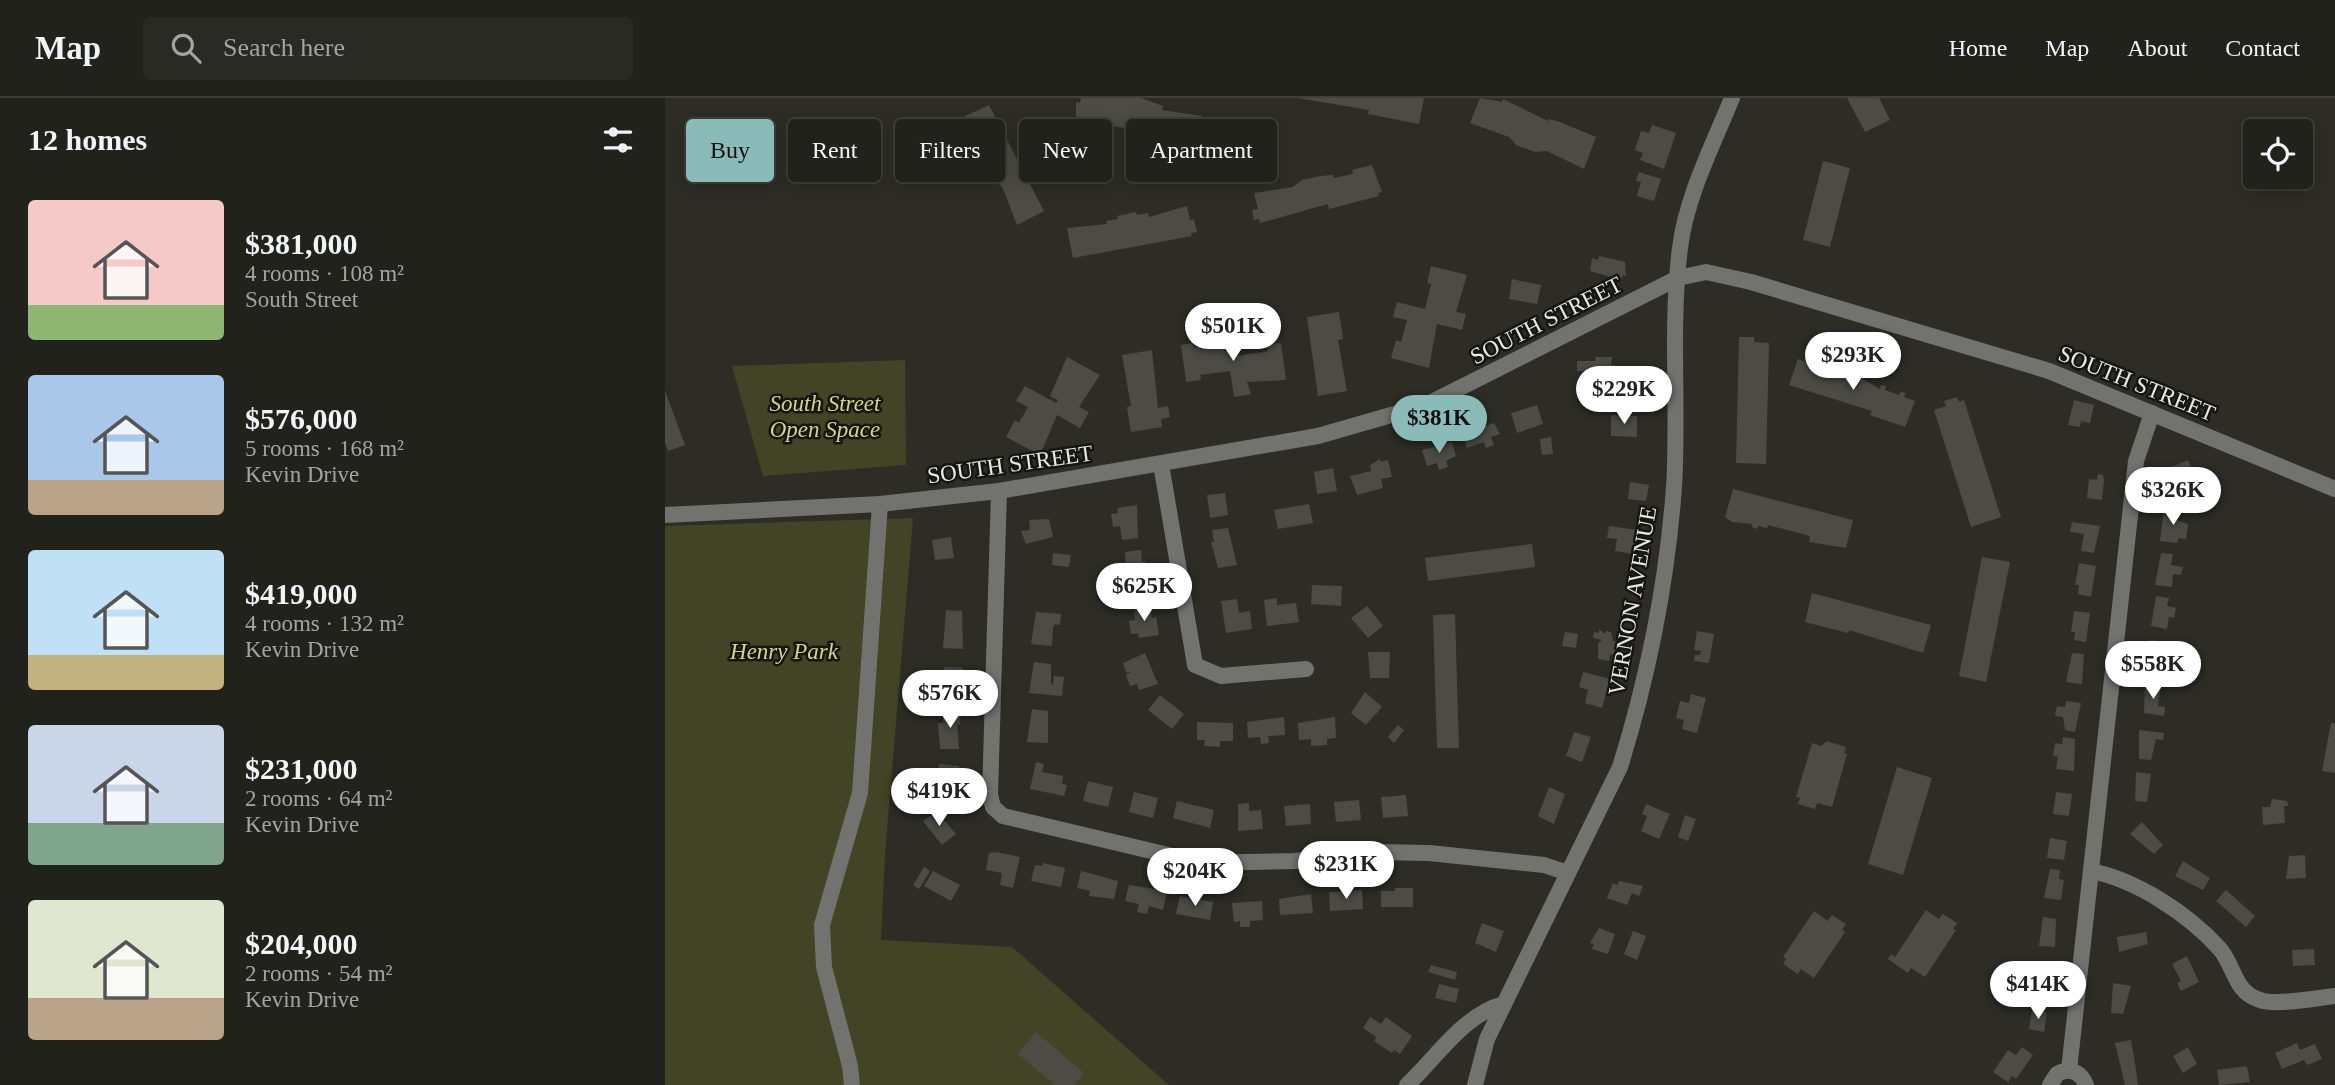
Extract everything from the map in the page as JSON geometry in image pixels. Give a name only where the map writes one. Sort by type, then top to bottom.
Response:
[{"type":"street","name":"VERNON AVENUE","points":[[1475,1085],[1487,1039],[1620,767],[1648,668],[1664,576],[1674,488],[1680,246],[1695,191],[1731,98]]},
{"type":"street","name":"SOUTH STREET","points":[[665,515],[880,504],[999,491],[1318,436],[1426,405],[1678,278],[1706,272],[1777,289],[2049,372],[2335,489]]},
{"type":"street","points":[[2069,1070],[2136,461],[2152,413]]},
{"type":"street","points":[[1161,464],[1195,665],[1221,676],[1306,669]]},
{"type":"street","points":[[999,491],[990,795],[993,807],[1003,816],[1202,863],[1294,860],[1377,852],[1429,853],[1544,864],[1568,873]]},
{"type":"street","points":[[852,1085],[851,1066],[824,967],[822,925],[860,793],[880,504]]},
{"type":"street","points":[[2091,871],[2139,889],[2183,915],[2220,949],[2237,984],[2263,1001],[2335,996]]},
{"type":"street","points":[[1407,1085],[1472,1018],[1487,1008],[1504,1004]]},
{"type":"street","points":[[2050,1085],[2057,1074],[2069,1070],[2080,1074],[2086,1085]]},
{"type":"green space","name":"South Street Open Space","points":[[905,360],[906,465],[763,476],[732,366]]},
{"type":"green space","name":"Henry Park","points":[[913,518],[885,854],[881,940],[1012,947],[1169,1085],[665,1085],[665,526]]},
{"type":"building","points":[[1081,98],[1141,98],[1163,106],[1162,110],[1202,116],[1201,119],[1126,119],[1126,128],[1112,126],[1112,119],[1076,119],[1076,102],[1080,103]]},
{"type":"building","points":[[1298,98],[1424,98],[1419,124],[1368,114],[1369,110]]},
{"type":"building","points":[[1480,98],[1502,102],[1503,99],[1548,121],[1560,122],[1596,137],[1584,169],[1547,151],[1535,152],[1516,145],[1509,137],[1470,123]]},
{"type":"building","points":[[1847,98],[1879,98],[1890,120],[1865,132]]},
{"type":"building","points":[[989,105],[996,119],[964,119],[963,117]]},
{"type":"building","points":[[1652,125],[1676,133],[1664,169],[1640,160],[1643,153],[1635,150],[1641,131],[1649,133]]},
{"type":"building","points":[[1005,136],[1019,163],[1019,182],[1029,182],[1044,211],[1017,225],[998,182],[1005,182]]},
{"type":"building","points":[[1823,161],[1850,168],[1830,247],[1803,240]]},
{"type":"building","points":[[1372,165],[1382,192],[1378,193],[1379,196],[1329,209],[1328,204],[1260,223],[1259,219],[1254,220],[1252,210],[1258,209],[1254,193],[1293,187],[1302,180],[1320,176],[1333,175],[1334,178],[1353,174],[1352,170]]},
{"type":"building","points":[[1639,172],[1661,179],[1654,201],[1637,196],[1641,182],[1636,181]]},
{"type":"building","points":[[1187,206],[1190,220],[1194,219],[1197,232],[1191,233],[1192,236],[1073,258],[1067,228],[1107,224],[1106,221],[1118,219],[1117,216],[1136,212],[1137,215],[1148,213],[1149,217]]},
{"type":"building","points":[[1599,256],[1625,262],[1626,276],[1623,275],[1621,280],[1590,271],[1592,258],[1598,260]]},
{"type":"building","points":[[1431,266],[1467,275],[1456,312],[1466,314],[1462,330],[1437,324],[1429,368],[1391,358],[1396,340],[1401,342],[1407,320],[1393,317],[1397,302],[1425,309],[1431,284],[1427,283]]},
{"type":"building","points":[[1512,279],[1541,285],[1537,304],[1509,299]]},
{"type":"building","points":[[1339,312],[1343,339],[1338,340],[1347,391],[1318,396],[1307,317]]},
{"type":"building","points":[[1232,328],[1236,356],[1268,351],[1267,344],[1281,343],[1286,380],[1247,382],[1251,394],[1234,397],[1230,371],[1200,375],[1201,380],[1186,382],[1181,345],[1193,343],[1194,347],[1217,344],[1215,330]]},
{"type":"building","points":[[1739,337],[1754,337],[1754,342],[1769,343],[1766,464],[1736,463]]},
{"type":"building","points":[[1152,350],[1158,408],[1168,406],[1170,417],[1161,419],[1162,427],[1131,432],[1127,407],[1131,406],[1122,355]]},
{"type":"building","points":[[1067,357],[1100,375],[1079,407],[1089,412],[1080,428],[1057,415],[1040,455],[1006,437],[1015,420],[1019,423],[1028,407],[1016,401],[1025,386],[1056,403],[1058,400],[1050,396]]},
{"type":"building","points":[[1595,357],[1612,357],[1611,365],[1615,365],[1611,377],[1595,377],[1595,371],[1577,371],[1577,361],[1596,361]]},
{"type":"building","points":[[1805,358],[1810,360],[1809,363],[1823,368],[1824,365],[1829,367],[1828,370],[1860,381],[1861,378],[1880,389],[1881,385],[1886,386],[1885,390],[1899,395],[1900,392],[1906,393],[1904,397],[1915,401],[1905,427],[1870,415],[1872,411],[1789,385],[1798,359],[1804,361]]},
{"type":"building","points":[[665,391],[685,445],[668,451],[665,443]]},
{"type":"building","points":[[1957,397],[1959,402],[1964,400],[2001,517],[1971,527],[1934,410],[1946,406],[1944,401]]},
{"type":"building","points":[[2074,400],[2094,405],[2090,423],[2081,421],[2080,427],[2068,425]]},
{"type":"building","points":[[1537,405],[1543,424],[1517,433],[1511,413]]},
{"type":"building","points":[[1611,415],[1637,416],[1637,437],[1611,436]]},
{"type":"building","points":[[1494,423],[1500,434],[1491,437],[1494,445],[1486,448],[1484,442],[1467,448],[1462,433]]},
{"type":"building","points":[[1551,437],[1553,454],[1542,455],[1540,439]]},
{"type":"building","points":[[1452,442],[1456,456],[1446,461],[1448,467],[1439,470],[1437,463],[1427,466],[1422,450]]},
{"type":"building","points":[[1380,459],[1380,462],[1388,460],[1392,477],[1381,479],[1383,488],[1357,495],[1350,476],[1371,471],[1370,465]]},
{"type":"building","points":[[2188,460],[2198,486],[2180,493],[2167,469]]},
{"type":"building","points":[[1333,468],[1337,491],[1317,494],[1314,472]]},
{"type":"building","points":[[2098,474],[2103,475],[2104,480],[2102,500],[2087,498],[2089,479],[2097,480]]},
{"type":"building","points":[[1630,482],[1649,485],[1646,501],[1628,499]]},
{"type":"building","points":[[1733,489],[1853,520],[1846,548],[1809,542],[1810,536],[1768,525],[1767,528],[1758,526],[1757,529],[1752,527],[1752,524],[1732,522],[1725,517]]},
{"type":"building","points":[[1225,493],[1228,515],[1210,518],[1207,495]]},
{"type":"building","points":[[1309,504],[1313,523],[1278,529],[1274,510]]},
{"type":"building","points":[[1137,505],[1138,538],[1122,540],[1120,526],[1113,527],[1111,514],[1118,513],[1117,508]]},
{"type":"building","points":[[2164,509],[2178,511],[2177,520],[2188,524],[2186,539],[2178,538],[2177,543],[2160,541]]},
{"type":"building","points":[[1049,519],[1053,537],[1026,544],[1021,531],[1030,530],[1029,520]]},
{"type":"building","points":[[2072,522],[2100,526],[2094,553],[2081,551],[2084,534],[2070,532]]},
{"type":"building","points":[[1609,526],[1637,530],[1633,554],[1615,551],[1617,539],[1607,538]]},
{"type":"building","points":[[1228,528],[1237,565],[1218,568],[1211,542],[1214,542],[1212,530]]},
{"type":"building","points":[[951,537],[954,558],[935,560],[932,540]]},
{"type":"building","points":[[1532,544],[1535,567],[1428,581],[1425,558]]},
{"type":"building","points":[[1141,550],[1142,562],[1145,561],[1146,588],[1127,590],[1125,552]]},
{"type":"building","points":[[1053,553],[1071,555],[1069,567],[1052,565]]},
{"type":"building","points":[[2161,553],[2173,554],[2171,565],[2183,567],[2181,575],[2173,574],[2172,587],[2155,585]]},
{"type":"building","points":[[1982,557],[2010,562],[1986,682],[1959,676]]},
{"type":"building","points":[[2079,563],[2096,566],[2091,597],[2078,594],[2079,585],[2075,585]]},
{"type":"building","points":[[1312,585],[1342,586],[1341,606],[1311,604]]},
{"type":"building","points":[[1812,593],[1931,625],[1923,653],[1849,630],[1848,633],[1805,622]]},
{"type":"building","points":[[2156,596],[2169,598],[2167,606],[2176,608],[2174,618],[2169,617],[2167,629],[2151,626]]},
{"type":"building","points":[[1277,598],[1277,605],[1296,603],[1299,622],[1267,626],[1264,600]]},
{"type":"building","points":[[1237,599],[1239,613],[1250,611],[1252,629],[1226,633],[1221,601]]},
{"type":"building","points":[[1150,605],[1152,618],[1156,617],[1159,635],[1139,638],[1138,633],[1131,634],[1129,621],[1135,620],[1134,606]]},
{"type":"building","points":[[1367,606],[1383,626],[1368,638],[1351,618]]},
{"type":"building","points":[[946,610],[962,611],[963,649],[943,648]]},
{"type":"building","points":[[2074,611],[2090,613],[2086,642],[2074,640],[2075,632],[2071,632]]},
{"type":"building","points":[[1036,612],[1061,614],[1060,625],[1055,624],[1053,628],[1052,646],[1031,644]]},
{"type":"building","points":[[1455,614],[1459,748],[1437,748],[1433,615]]},
{"type":"building","points":[[1599,629],[1605,634],[1606,631],[1611,632],[1613,641],[1620,642],[1618,656],[1610,654],[1609,661],[1598,659],[1598,643],[1602,640],[1593,638],[1594,632],[1599,633]]},
{"type":"building","points":[[1697,631],[1714,634],[1709,663],[1694,661],[1695,655],[1700,655],[1701,651],[1694,650]]},
{"type":"building","points":[[1565,632],[1578,634],[1576,648],[1562,646]]},
{"type":"building","points":[[2150,640],[2167,642],[2165,654],[2172,655],[2171,665],[2161,664],[2160,674],[2147,672]]},
{"type":"building","points":[[1368,652],[1390,652],[1389,678],[1370,678]]},
{"type":"building","points":[[1145,653],[1158,684],[1139,690],[1137,684],[1130,686],[1126,675],[1132,671],[1126,673],[1123,663]]},
{"type":"building","points":[[2072,653],[2084,654],[2082,684],[2066,682]]},
{"type":"building","points":[[1034,662],[1051,664],[1053,685],[1054,676],[1064,677],[1062,696],[1029,693]]},
{"type":"building","points":[[944,667],[963,668],[961,693],[942,692],[943,679],[937,679],[938,671],[943,672]]},
{"type":"building","points":[[1583,672],[1610,679],[1602,708],[1585,703],[1588,690],[1579,687]]},
{"type":"building","points":[[2145,684],[2161,686],[2158,706],[2165,707],[2164,716],[2144,713]]},
{"type":"building","points":[[1365,692],[1382,707],[1366,725],[1351,713]]},
{"type":"building","points":[[1691,694],[1706,698],[1697,733],[1682,729],[1684,720],[1676,718],[1680,701],[1689,703]]},
{"type":"building","points":[[1160,695],[1184,714],[1172,729],[1148,710]]},
{"type":"building","points":[[2066,701],[2081,703],[2075,732],[2065,730],[2063,717],[2055,716],[2057,706],[2065,707]]},
{"type":"building","points":[[1032,709],[1048,711],[1048,743],[1027,742]]},
{"type":"building","points":[[943,710],[961,711],[960,725],[957,724],[959,749],[940,749],[938,723],[943,723]]},
{"type":"building","points":[[1284,717],[1285,735],[1268,736],[1269,743],[1261,744],[1260,737],[1248,738],[1247,722]]},
{"type":"building","points":[[1335,717],[1336,738],[1327,739],[1327,745],[1311,746],[1311,739],[1299,740],[1298,723]]},
{"type":"building","points":[[1197,722],[1233,723],[1233,741],[1220,741],[1220,747],[1204,746],[1205,740],[1197,740]]},
{"type":"building","points":[[2331,723],[2335,723],[2335,773],[2322,771]]},
{"type":"building","points":[[1398,725],[1404,730],[1394,743],[1388,737]]},
{"type":"building","points":[[2139,730],[2164,733],[2163,740],[2156,739],[2151,760],[2139,759]]},
{"type":"building","points":[[1574,732],[1591,737],[1582,762],[1566,756]]},
{"type":"building","points":[[2063,737],[2075,739],[2074,771],[2056,769],[2058,757],[2053,756],[2055,743],[2062,744]]},
{"type":"building","points":[[1827,741],[1846,747],[1844,753],[1847,754],[1832,807],[1817,803],[1815,809],[1798,804],[1800,798],[1796,797],[1812,743],[1821,746]]},
{"type":"building","points":[[1036,762],[1044,764],[1042,772],[1063,776],[1062,784],[1067,785],[1064,796],[1030,789]]},
{"type":"building","points":[[939,764],[959,766],[957,792],[937,790]]},
{"type":"building","points":[[1897,767],[1932,778],[1903,875],[1868,864]]},
{"type":"building","points":[[2136,772],[2151,774],[2147,802],[2135,801]]},
{"type":"building","points":[[1088,781],[1113,787],[1108,807],[1083,801]]},
{"type":"building","points":[[1549,787],[1565,794],[1554,824],[1538,816]]},
{"type":"building","points":[[1134,792],[1158,798],[1153,818],[1129,812]]},
{"type":"building","points":[[2056,792],[2072,794],[2069,816],[2053,814]]},
{"type":"building","points":[[1406,795],[1408,816],[1383,818],[1381,797]]},
{"type":"building","points":[[2272,799],[2287,801],[2288,806],[2284,806],[2285,823],[2263,825],[2262,807],[2270,807]]},
{"type":"building","points":[[1359,800],[1361,820],[1336,822],[1334,802]]},
{"type":"building","points":[[1177,801],[1214,810],[1210,828],[1173,818]]},
{"type":"building","points":[[1249,803],[1249,811],[1261,810],[1263,829],[1238,831],[1238,804]]},
{"type":"building","points":[[1310,804],[1311,824],[1286,826],[1284,806]]},
{"type":"building","points":[[1646,804],[1670,814],[1659,839],[1641,831],[1647,816],[1642,814]]},
{"type":"building","points":[[936,811],[956,834],[942,845],[923,821]]},
{"type":"building","points":[[1685,815],[1696,819],[1688,841],[1678,837]]},
{"type":"building","points":[[2142,822],[2163,845],[2154,854],[2130,834]]},
{"type":"building","points":[[2050,838],[2067,841],[2064,860],[2047,858]]},
{"type":"building","points":[[989,853],[1020,857],[1013,888],[1000,885],[1002,873],[986,870]]},
{"type":"building","points":[[2305,855],[2306,878],[2286,879],[2289,856]]},
{"type":"building","points":[[2183,861],[2210,878],[2203,890],[2175,876]]},
{"type":"building","points":[[1043,863],[1065,868],[1061,887],[1031,881],[1035,865],[1042,866]]},
{"type":"building","points":[[924,867],[930,871],[919,889],[913,885]]},
{"type":"building","points":[[2050,869],[2060,870],[2059,879],[2064,880],[2061,900],[2044,898]]},
{"type":"building","points":[[933,871],[960,885],[951,901],[924,886]]},
{"type":"building","points":[[1081,871],[1118,881],[1114,899],[1089,896],[1090,891],[1077,888]]},
{"type":"building","points":[[1619,881],[1643,886],[1639,896],[1632,893],[1627,905],[1607,898],[1613,883],[1617,885]]},
{"type":"building","points":[[1129,885],[1167,891],[1163,910],[1149,906],[1147,914],[1137,912],[1139,904],[1125,901]]},
{"type":"building","points":[[1395,888],[1413,888],[1413,907],[1381,907],[1381,891],[1395,891]]},
{"type":"building","points":[[1362,890],[1363,909],[1330,911],[1329,892]]},
{"type":"building","points":[[2226,890],[2255,916],[2246,927],[2216,901]]},
{"type":"building","points":[[1311,894],[1313,913],[1280,915],[1279,899]]},
{"type":"building","points":[[1180,896],[1213,902],[1210,920],[1176,914]]},
{"type":"building","points":[[1262,901],[1263,920],[1250,921],[1250,927],[1240,927],[1240,921],[1234,922],[1232,903]]},
{"type":"building","points":[[1926,910],[1939,919],[1943,914],[1957,923],[1953,929],[1956,930],[1925,977],[1911,968],[1908,973],[1888,959],[1891,954],[1895,957]]},
{"type":"building","points":[[1814,911],[1828,921],[1832,915],[1846,924],[1842,930],[1845,932],[1814,978],[1801,969],[1798,974],[1783,964],[1786,959],[1783,957]]},
{"type":"building","points":[[2043,917],[2056,919],[2055,947],[2039,946]]},
{"type":"building","points":[[1482,923],[1504,931],[1496,952],[1475,943]]},
{"type":"building","points":[[1599,928],[1615,934],[1608,954],[1592,949],[1594,944],[1590,943]]},
{"type":"building","points":[[1633,931],[1646,936],[1637,960],[1624,954]]},
{"type":"building","points":[[2146,932],[2148,944],[2119,952],[2117,937]]},
{"type":"building","points":[[2314,949],[2315,965],[2293,966],[2292,950]]},
{"type":"building","points":[[2187,956],[2199,982],[2181,991],[2177,983],[2181,981],[2172,964]]},
{"type":"building","points":[[1431,965],[1457,972],[1455,980],[1428,972]]},
{"type":"building","points":[[2037,966],[2053,969],[2049,991],[2034,989],[2035,984],[2029,983],[2030,972],[2036,973]]},
{"type":"building","points":[[2113,983],[2131,986],[2123,1014],[2111,1013]]},
{"type":"building","points":[[1439,984],[1459,989],[1456,1003],[1435,998]]},
{"type":"building","points":[[2032,1010],[2047,1012],[2044,1032],[2029,1029]]},
{"type":"building","points":[[1370,1017],[1381,1024],[1386,1017],[1412,1036],[1400,1054],[1394,1050],[1392,1053],[1374,1041],[1376,1037],[1363,1028]]},
{"type":"building","points":[[1036,1032],[1084,1073],[1074,1085],[1055,1085],[1018,1054]]},
{"type":"building","points":[[2131,1040],[2138,1085],[2125,1085],[2115,1043]]},
{"type":"building","points":[[2297,1043],[2300,1050],[2315,1044],[2322,1059],[2307,1065],[2304,1060],[2282,1069],[2275,1053]]},
{"type":"building","points":[[2022,1047],[2033,1055],[2016,1079],[2012,1076],[2008,1082],[1993,1072],[2008,1050],[2016,1055]]},
{"type":"building","points":[[2188,1047],[2197,1064],[2183,1073],[2173,1056]]},
{"type":"building","points":[[2247,1066],[2250,1082],[2219,1085],[2217,1070]]}]
